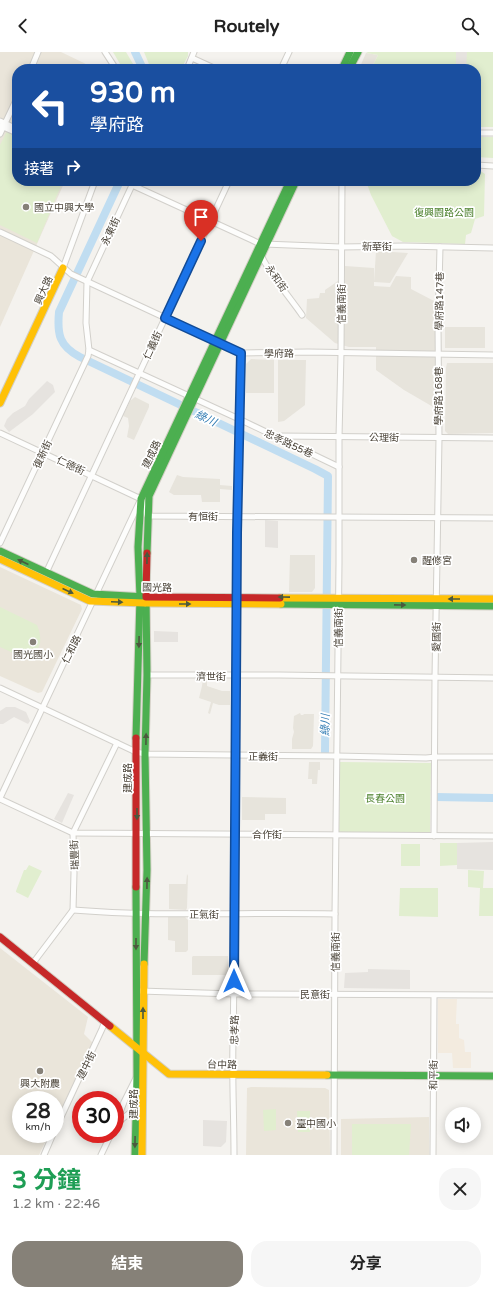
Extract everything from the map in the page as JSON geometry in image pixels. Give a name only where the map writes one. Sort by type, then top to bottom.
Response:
[{"type":"main road","points":[[346,64],[356,53]]},
{"type":"main road","points":[[351,64],[356,53]]},
{"type":"main road","points":[[185,412],[263,244],[288,186]]},
{"type":"main road","points":[[217,343],[262,256],[263,244],[293,186]]},
{"type":"main road","name":"興大路","points":[[0,403],[55,287],[62,268]]},
{"type":"main road","name":"建成路","points":[[135,1155],[137,1075],[136,1047],[146,913],[147,870],[147,675],[143,600],[138,547],[141,499],[185,412]]},
{"type":"main road","name":"建成路","points":[[142,1155],[143,1052],[136,913],[136,752],[149,496],[185,412]]},
{"type":"main road","name":"國光路","points":[[0,551],[45,576]]},
{"type":"main road","name":"國光路","points":[[0,559],[45,576],[95,598],[143,600],[335,601]]},
{"type":"main road","points":[[436,602],[493,599]]},
{"type":"main road","points":[[335,601],[436,602],[493,606]]},
{"type":"main road","name":"台中路","points":[[0,937],[170,1074],[493,1076]]},
{"type":"street","points":[[33,64],[38,52]]},
{"type":"street","points":[[105,52],[113,64]]},
{"type":"street","points":[[189,64],[194,52]]},
{"type":"street","points":[[283,64],[289,52]]},
{"type":"street","points":[[192,58],[205,64]]},
{"type":"street","points":[[0,134],[2,124],[12,107]]},
{"type":"street","points":[[2,124],[12,127]]},
{"type":"street","points":[[2,124],[12,130]]},
{"type":"street","points":[[481,133],[493,133]]},
{"type":"street","points":[[481,165],[493,166]]},
{"type":"street","name":"興大路","points":[[62,268],[93,186]]},
{"type":"street","name":"永東街","points":[[84,280],[131,186]]},
{"type":"street","points":[[139,186],[233,232],[263,244]]},
{"type":"street","name":"仁義街","points":[[92,475],[227,186]]},
{"type":"street","name":"信義南街","points":[[334,1155],[335,835],[338,676],[335,601],[341,353],[342,186]]},
{"type":"street","points":[[0,232],[51,256],[62,268]]},
{"type":"street","name":"新華街","points":[[263,244],[341,247],[493,248]]},
{"type":"street","name":"學府路147巷","points":[[438,354],[440,247]]},
{"type":"street","name":"永和街","points":[[262,256],[302,315]]},
{"type":"street","name":"學府路","points":[[62,268],[71,274],[241,353],[493,355]]},
{"type":"street","points":[[84,280],[88,353]]},
{"type":"street","name":"復新街","points":[[0,543],[84,365],[88,353]]},
{"type":"street","name":"忠孝路55巷","points":[[88,353],[139,373],[191,400],[239,419],[339,466]]},
{"type":"street","name":"忠孝路","points":[[234,1155],[233,1074],[236,834],[237,516],[241,353]]},
{"type":"street","name":"學府路168巷","points":[[438,354],[438,438]]},
{"type":"street","name":"仁德街","points":[[0,433],[141,499]]},
{"type":"street","name":"公理街","points":[[276,436],[493,438]]},
{"type":"street","name":"愛國街","points":[[434,836],[436,757],[435,677],[438,438]]},
{"type":"street","points":[[45,576],[92,475]]},
{"type":"street","points":[[141,499],[148,516]]},
{"type":"street","name":"仁和路","points":[[0,799],[141,499]]},
{"type":"street","name":"有恒街","points":[[148,516],[337,518]]},
{"type":"street","points":[[337,518],[493,518]]},
{"type":"street","name":"濟世街","points":[[147,675],[338,676]]},
{"type":"street","points":[[338,676],[493,678]]},
{"type":"street","name":"正義街","points":[[0,688],[136,752],[146,754],[426,758],[493,757]]},
{"type":"street","name":"瑞豐街","points":[[73,910],[73,833],[117,742]]},
{"type":"street","name":"合作街","points":[[0,799],[73,833],[493,836]]},
{"type":"street","points":[[33,963],[73,910]]},
{"type":"street","name":"正氣街","points":[[73,910],[103,913],[335,914]]},
{"type":"street","name":"民意街","points":[[140,991],[234,994],[434,996],[493,995]]},
{"type":"street","name":"和平街","points":[[433,1155],[432,1076],[434,996]]},
{"type":"street","name":"建中街","points":[[64,1111],[105,1021]]},
{"type":"street","points":[[124,1102],[137,1075]]},
{"type":"street","points":[[124,1118],[136,1108],[142,1117]]},
{"type":"street","points":[[44,1155],[49,1143]]},
{"type":"street","points":[[101,1155],[107,1143]]},
{"type":"shaded area","name":"國立中興大學","points":[[0,52],[61,52],[86,64],[12,64],[12,186],[63,186],[0,327]]},
{"type":"shaded area","points":[[456,52],[467,52],[466,64],[456,64]]},
{"type":"shaded area","points":[[366,53],[378,55],[374,64],[361,64]]},
{"type":"shaded area","points":[[376,251],[408,253],[390,283],[374,282]]},
{"type":"shaded area","points":[[345,266],[374,268],[374,286],[390,287],[396,276],[411,277],[411,289],[436,302],[435,408],[404,390],[376,370],[376,347],[349,347],[335,343],[306,318],[307,299],[319,298],[320,293],[325,293],[325,290],[338,281],[345,280]]},
{"type":"shaded area","points":[[445,327],[485,327],[485,348],[445,348]]},
{"type":"shaded area","points":[[251,359],[274,360],[274,393],[246,393],[246,364]]},
{"type":"shaded area","points":[[278,360],[306,360],[305,405],[284,421],[278,422]]},
{"type":"shaded area","points":[[447,363],[493,363],[493,433],[448,434],[445,431]]},
{"type":"shaded area","points":[[47,381],[53,385],[55,392],[33,414],[9,432],[4,426],[7,419],[13,413],[25,406],[29,399]]},
{"type":"shaded area","points":[[135,397],[149,404],[149,407],[134,440],[127,437],[129,426],[128,418],[123,416],[130,401]]},
{"type":"shaded area","points":[[177,475],[183,477],[220,479],[220,485],[232,486],[232,490],[220,489],[220,502],[202,502],[201,495],[174,495],[169,492]]},
{"type":"shaded area","points":[[265,520],[278,521],[278,548],[265,547]]},
{"type":"shaded area","points":[[290,555],[315,555],[315,588],[312,592],[289,592]]},
{"type":"shaded area","name":"國光國小","points":[[0,567],[81,605],[82,609],[42,692],[38,693],[0,676]]},
{"type":"shaded area","points":[[154,631],[178,632],[178,642],[154,642]]},
{"type":"shaded area","points":[[203,679],[207,679],[207,686],[222,691],[230,691],[230,705],[219,705],[213,703],[210,714],[208,713],[211,702],[199,698]]},
{"type":"shaded area","points":[[6,707],[15,707],[26,712],[30,721],[28,724],[14,717],[3,724],[0,724],[0,711]]},
{"type":"shaded area","points":[[300,713],[301,715],[314,714],[313,746],[311,749],[292,749],[294,716]]},
{"type":"shaded area","points":[[309,762],[320,762],[317,784],[312,784],[312,779],[308,779]]},
{"type":"shaded area","points":[[68,793],[74,795],[62,823],[54,819]]},
{"type":"shaded area","points":[[242,797],[286,798],[286,814],[265,814],[265,820],[242,820]]},
{"type":"shaded area","points":[[493,842],[493,870],[457,869],[457,843]]},
{"type":"shaded area","points":[[187,874],[186,910],[169,909],[169,884],[186,884]]},
{"type":"shaded area","points":[[168,917],[185,917],[188,920],[188,950],[186,952],[175,952],[175,941],[168,940]]},
{"type":"shaded area","name":"興大附農","points":[[0,948],[88,1017],[84,1034],[93,1043],[64,1103],[64,1091],[12,1091],[12,1143],[45,1143],[39,1155],[0,1155]]},
{"type":"shaded area","points":[[193,956],[228,956],[228,975],[192,975]]},
{"type":"shaded area","points":[[368,969],[410,970],[410,989],[344,988],[345,973],[368,972]]},
{"type":"shaded area","points":[[438,999],[457,999],[456,1024],[459,1024],[459,1038],[464,1040],[465,1052],[471,1052],[471,1068],[453,1068],[452,1053],[438,1053]]},
{"type":"shaded area","name":"臺中國小","points":[[247,1088],[325,1088],[329,1090],[330,1155],[246,1155]]},
{"type":"shaded area","points":[[429,1117],[429,1155],[341,1155],[341,1119]]},
{"type":"shaded area","points":[[203,1120],[227,1121],[226,1142],[221,1147],[203,1146]]},
{"type":"green space","points":[[113,52],[126,52],[133,64],[120,64]]},
{"type":"green space","points":[[144,52],[188,52],[188,56],[184,64],[149,64]]},
{"type":"green space","points":[[493,52],[493,127],[481,127],[481,64],[374,64],[378,55],[366,53]]},
{"type":"green space","points":[[7,131],[12,134],[12,186],[61,186],[37,243],[0,225],[0,145]]},
{"type":"green space","points":[[481,137],[493,137],[493,158],[481,157]]},
{"type":"green space","name":"復興園路公園","points":[[481,171],[485,174],[484,216],[475,219],[471,233],[466,235],[465,244],[403,242],[392,236],[368,186],[481,186]]},
{"type":"green space","points":[[0,607],[37,625],[40,634],[40,643],[39,647],[33,653],[28,655],[32,657],[31,661],[0,647]]},
{"type":"green space","name":"長春公園","points":[[340,762],[431,763],[430,833],[339,832]]},
{"type":"green space","points":[[440,843],[457,843],[457,865],[440,866]]},
{"type":"green space","points":[[401,844],[420,844],[420,866],[401,866]]},
{"type":"green space","points":[[29,865],[42,871],[28,898],[16,891],[24,870],[26,870]]},
{"type":"green space","points":[[468,870],[484,871],[483,888],[493,888],[493,916],[479,916],[480,888],[468,887]]},
{"type":"green space","points":[[400,888],[438,888],[438,917],[399,916]]},
{"type":"green space","points":[[276,1109],[276,1130],[264,1131],[263,1110]]},
{"type":"green space","points":[[297,1111],[310,1111],[310,1132],[298,1132]]},
{"type":"green space","points":[[352,1124],[411,1124],[409,1155],[352,1155]]},
{"type":"waterway","name":"綠川","points":[[135,52],[141,64]]},
{"type":"waterway","name":"綠川","points":[[118,186],[59,312],[58,327],[61,339],[73,353],[80,357],[328,476],[325,752]]},
{"type":"waterway","name":"綠川","points":[[435,797],[493,798]]},
{"type":"traffic: fast","points":[[344,64],[350,52]]},
{"type":"traffic: fast","points":[[352,64],[358,52]]},
{"type":"traffic: fast","points":[[140,597],[138,547],[141,499],[288,186]]},
{"type":"traffic: fast","points":[[147,553],[149,496],[294,186]]},
{"type":"traffic: fast","points":[[0,551],[93,594],[146,597],[147,675],[145,754],[147,870],[144,964]]},
{"type":"traffic: fast","points":[[136,738],[140,597]]},
{"type":"traffic: fast","points":[[281,604],[493,606]]},
{"type":"traffic: fast","points":[[135,1155],[137,1075],[136,887]]},
{"type":"traffic: fast","points":[[327,1075],[493,1076]]},
{"type":"traffic: slow","points":[[0,403],[63,268]]},
{"type":"traffic: slow","points":[[0,559],[90,601],[144,603]]},
{"type":"traffic: slow","points":[[280,598],[493,599]]},
{"type":"traffic: slow","points":[[146,603],[281,604]]},
{"type":"traffic: slow","points":[[142,1155],[144,964]]},
{"type":"traffic: slow","points":[[110,1026],[169,1074],[327,1075]]},
{"type":"traffic: jam","points":[[147,553],[146,597],[280,598]]},
{"type":"traffic: jam","points":[[136,738],[136,887]]},
{"type":"traffic: jam","points":[[0,937],[110,1026]]},
{"type":"place","name":"國立中興大學","points":[[26,207]]},
{"type":"place","name":"醒修宮","points":[[414,560]]},
{"type":"place","name":"國光國小","points":[[33,642]]},
{"type":"place","name":"興大附農","points":[[40,1071]]},
{"type":"place","name":"臺中國小","points":[[288,1123]]},
{"type":"route","points":[[201,241],[165,318],[241,353],[237,533],[235,802],[236,870],[234,914],[234,981]]}]
